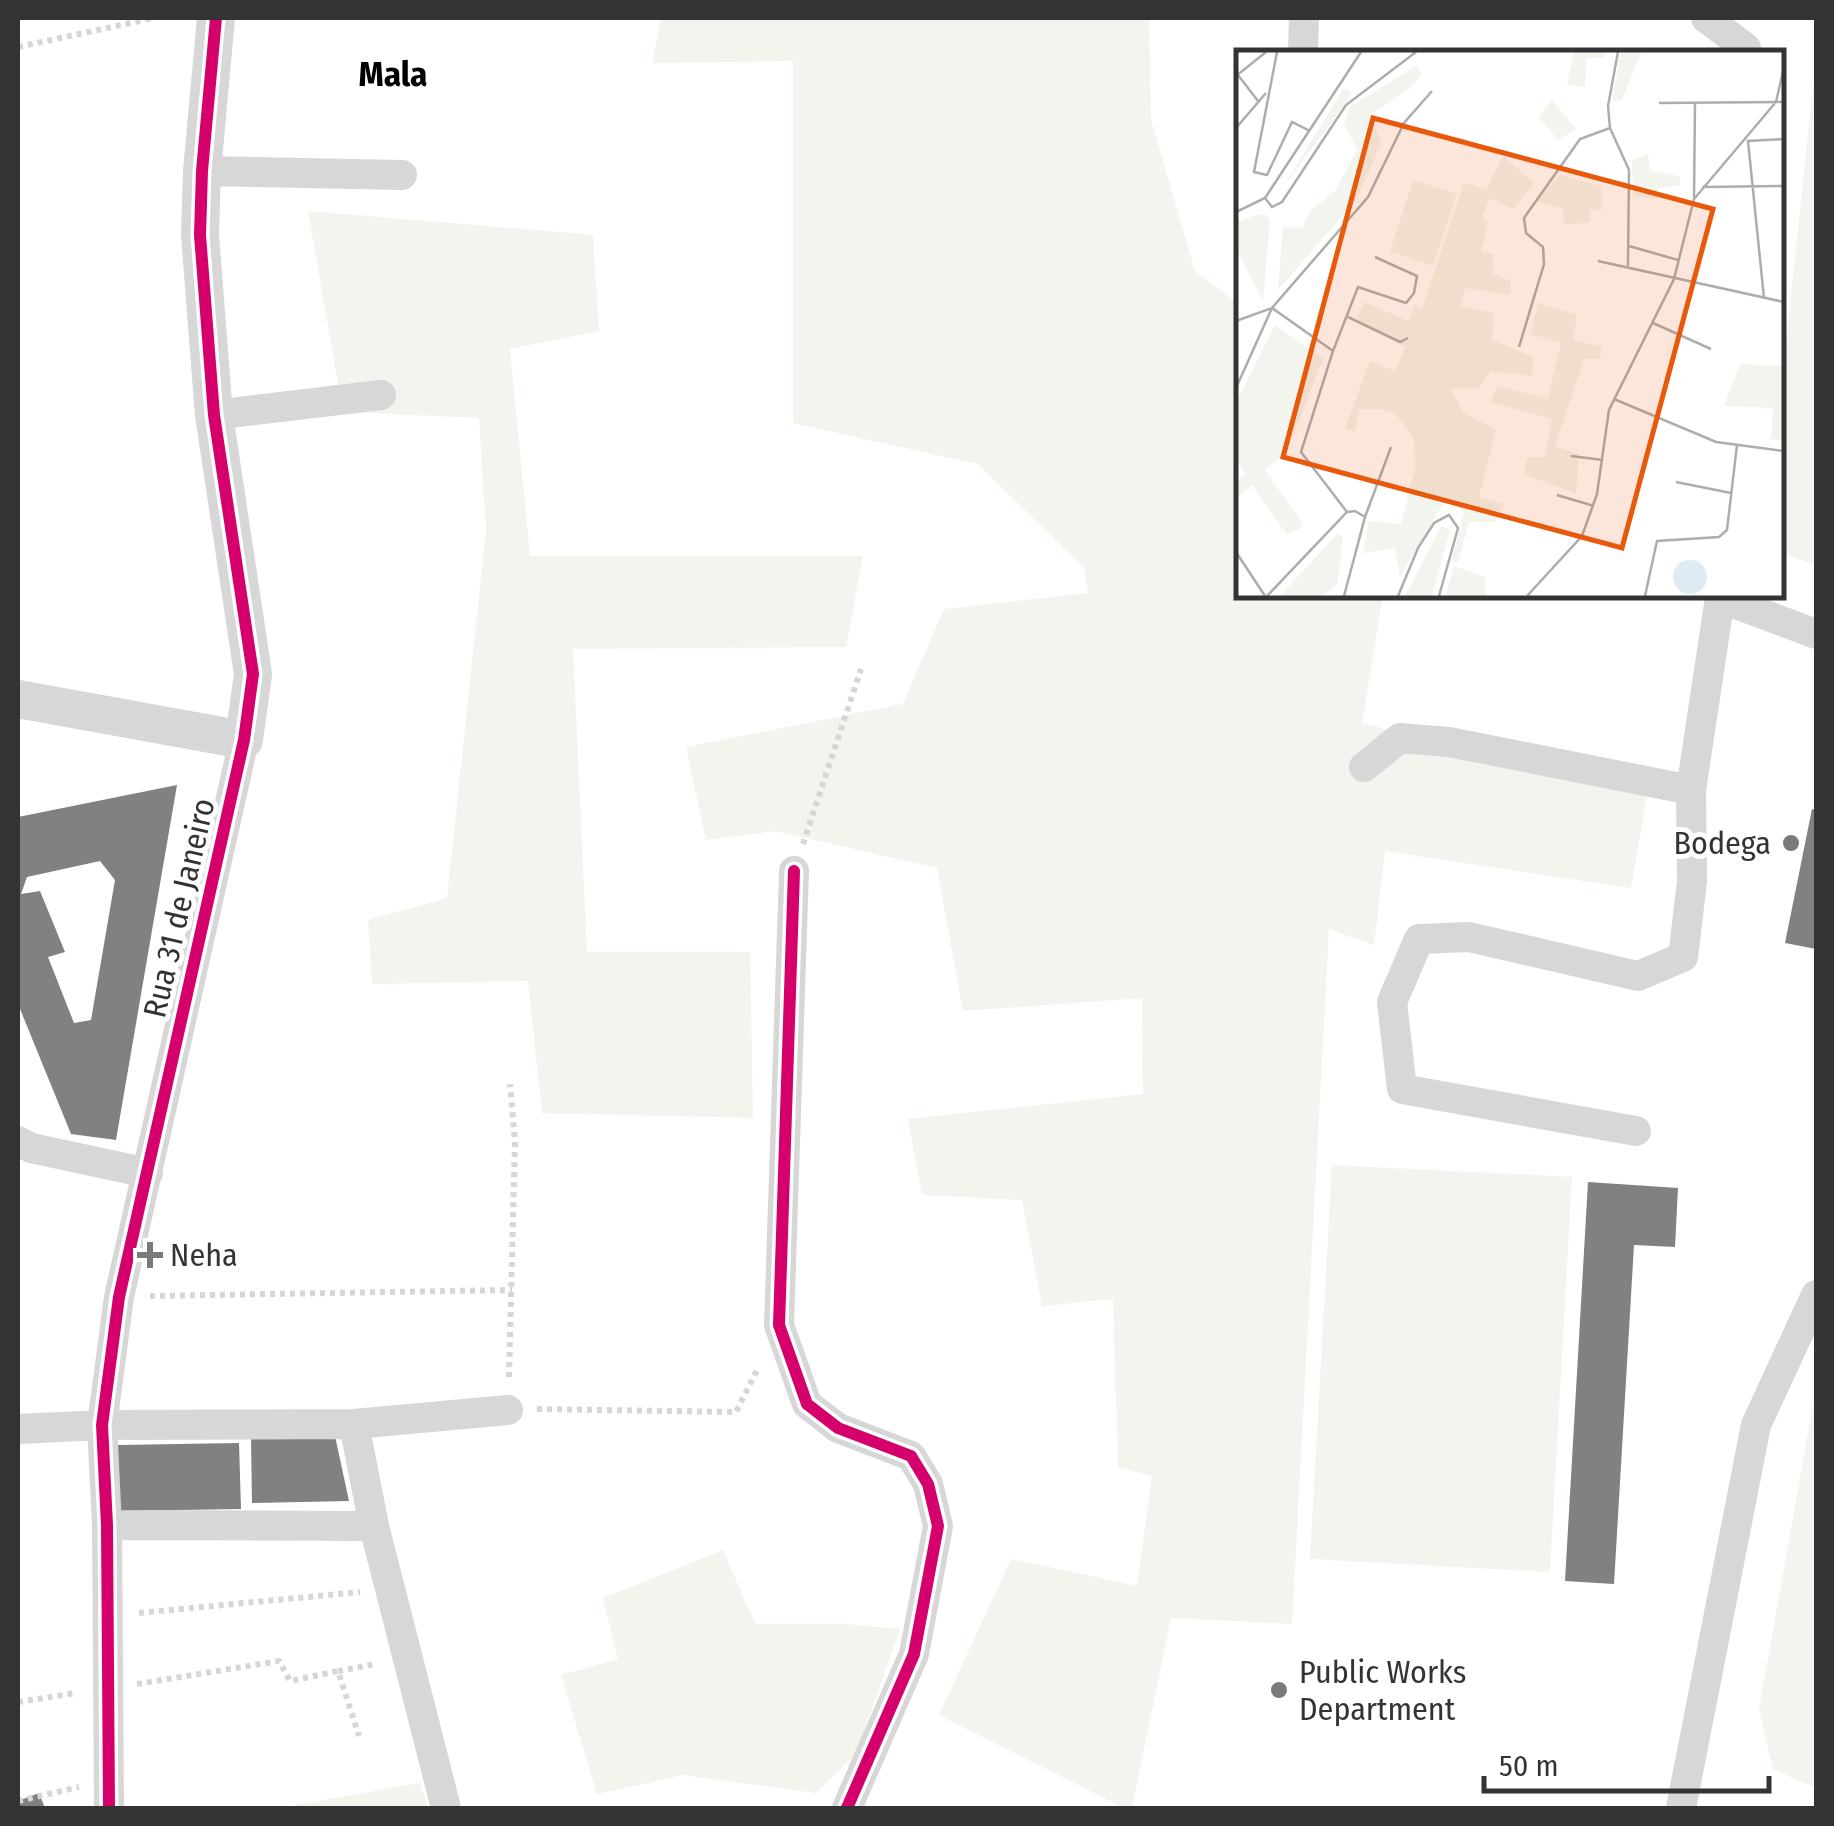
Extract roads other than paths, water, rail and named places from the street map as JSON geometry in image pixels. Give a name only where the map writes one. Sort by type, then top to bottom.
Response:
[{"type":"street","name":"Rua 31 de Janeiro","points":[[109,1794],[108,1525],[102,1425],[118,1297],[244,740],[254,674],[214,415],[200,235],[216,18]]},
{"type":"street","points":[[1303,50],[1304,18]]},
{"type":"street","points":[[1706,18],[1746,50]]},
{"type":"street","points":[[202,171],[402,176]]},
{"type":"street","points":[[214,415],[382,395]]},
{"type":"street","points":[[1636,1131],[1402,1089],[1392,1002],[1419,939],[1469,937],[1638,976],[1683,956],[1692,881],[1691,790],[1720,598]]},
{"type":"street","points":[[1723,598],[1816,634]]},
{"type":"street","points":[[18,699],[244,740]]},
{"type":"street","points":[[1364,767],[1400,738],[1449,742],[1691,790]]},
{"type":"street","points":[[794,871],[779,1325],[807,1404],[838,1428],[911,1456],[928,1484],[938,1526],[914,1654],[847,1808]]},
{"type":"street","points":[[18,1141],[31,1148],[148,1173]]},
{"type":"street","points":[[1681,1808],[1756,1425],[1816,1295]]},
{"type":"street","points":[[18,1429],[354,1424],[508,1410]]},
{"type":"street","points":[[354,1424],[374,1526],[446,1808]]},
{"type":"street","points":[[108,1525],[374,1526]]},
{"type":"place","name":"Bodega","points":[[1791,843]]},
{"type":"place","name":"Neha","points":[[150,1255]]},
{"type":"place","name":"Public Works Department","points":[[1279,1690]]},
{"type":"district","name":"Mala","points":[[393,74]]}]
